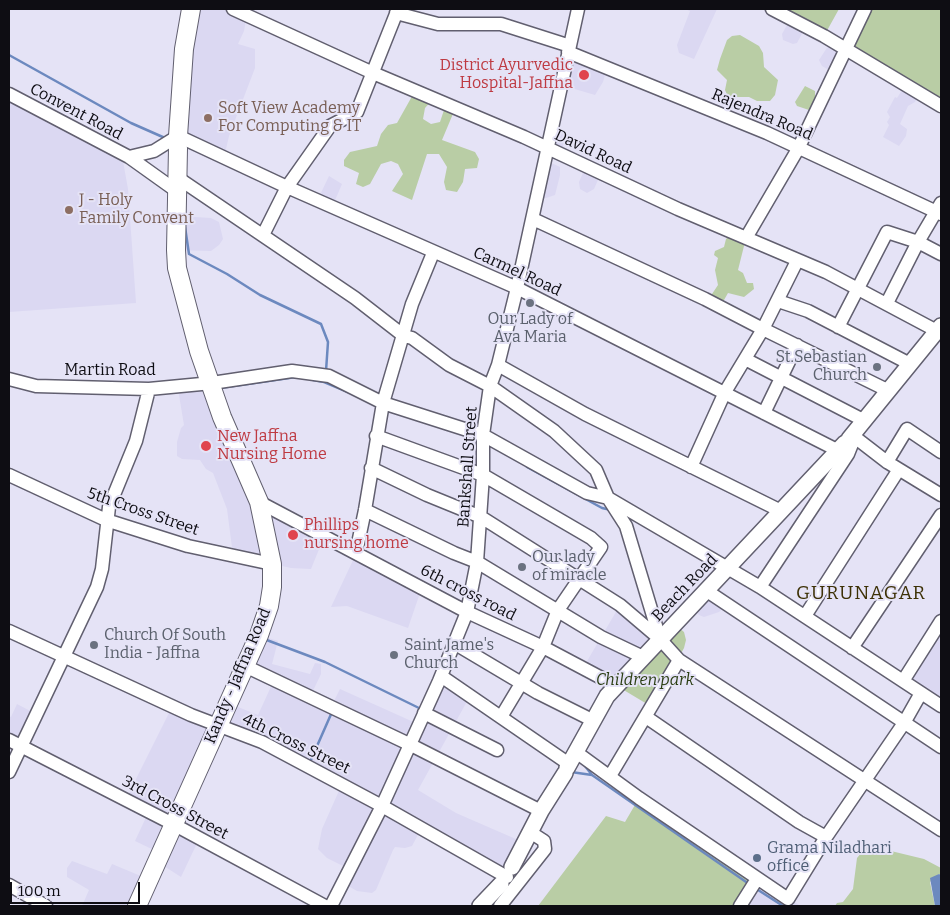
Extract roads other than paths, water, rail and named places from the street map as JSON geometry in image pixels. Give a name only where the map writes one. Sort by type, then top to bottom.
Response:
[{"type":"highway","name":"Kandy - Jaffna Road","points":[[137,906],[245,666],[269,606],[272,587],[272,564],[259,502],[222,418],[212,383],[199,351],[177,268],[178,142],[184,49],[191,9]]},
{"type":"main road","name":"Beach Road","points":[[480,906],[508,875],[541,811],[569,764],[590,718],[607,696],[865,421],[939,328]]},
{"type":"street","name":"David Road","points":[[233,9],[373,73],[548,148],[797,261],[826,272],[939,328]]},
{"type":"street","name":"Bankshall Street","points":[[331,906],[382,806],[441,676],[467,612],[477,562],[483,475],[483,435],[490,386],[498,365],[518,288],[578,9]]},
{"type":"street","points":[[772,9],[846,48],[941,106]]},
{"type":"street","points":[[746,238],[798,148],[865,9]]},
{"type":"street","points":[[263,235],[287,187],[330,126],[357,112],[397,11]]},
{"type":"street","name":"Rajendra Road","points":[[397,11],[438,24],[501,24],[569,49],[939,210]]},
{"type":"street","name":"Convent Road","points":[[9,94],[129,157],[263,235],[355,298],[404,336],[412,338],[449,364],[490,386],[554,431],[596,470],[608,498],[626,526],[660,639]]},
{"type":"street","points":[[129,157],[154,152],[178,142]]},
{"type":"street","name":"Carmel Road","points":[[178,142],[287,187],[433,253],[518,288],[764,413],[846,442],[887,462],[941,495]]},
{"type":"street","points":[[887,303],[918,242],[939,210]]},
{"type":"street","points":[[533,219],[705,299],[889,391]]},
{"type":"street","points":[[838,327],[887,232],[918,242],[941,254]]},
{"type":"street","points":[[356,553],[383,403],[412,304],[433,253]]},
{"type":"street","points":[[691,467],[725,392],[745,359],[760,328],[778,301],[797,261]]},
{"type":"street","points":[[778,301],[808,311],[910,364]]},
{"type":"street","points":[[764,413],[796,344]]},
{"type":"street","points":[[745,359],[780,379],[865,421]]},
{"type":"street","points":[[498,365],[586,414],[781,512]]},
{"type":"street","name":"Martin Road","points":[[9,379],[36,386],[149,388],[212,383],[292,371],[328,376],[383,403],[483,435],[587,493],[608,498],[805,616],[941,706]]},
{"type":"street","points":[[9,772],[14,743],[62,657],[97,587],[102,569],[106,520],[114,492],[136,441],[149,388]]},
{"type":"street","points":[[887,462],[907,429],[941,452]]},
{"type":"street","points":[[376,436],[483,475],[590,538],[600,547],[558,610],[542,647],[501,717]]},
{"type":"street","points":[[760,588],[848,454],[852,444],[846,442]]},
{"type":"street","points":[[371,468],[427,495],[481,517],[620,605],[660,639],[678,660],[941,830]]},
{"type":"street","points":[[805,616],[896,474]]},
{"type":"street","name":"5th Cross Street","points":[[9,475],[106,520],[188,546],[272,564]]},
{"type":"street","name":"6th cross road","points":[[259,502],[467,612],[542,647],[611,683]]},
{"type":"street","points":[[365,510],[454,553],[477,562],[601,637],[643,657]]},
{"type":"street","points":[[852,648],[941,514]]},
{"type":"street","points":[[707,590],[941,747]]},
{"type":"street","points":[[903,681],[941,620]]},
{"type":"street","name":"4th Cross Street","points":[[9,631],[191,715],[262,742],[508,875]]},
{"type":"street","points":[[454,643],[522,683],[590,718]]},
{"type":"street","points":[[610,776],[646,718],[678,660]]},
{"type":"street","points":[[245,666],[410,744],[541,811]]},
{"type":"street","points":[[441,676],[569,764],[610,776],[639,798],[788,899],[826,837],[904,723],[921,693]]},
{"type":"street","points":[[424,713],[497,750]]},
{"type":"street","points":[[646,718],[799,822],[826,837]]},
{"type":"street","name":"3rd Cross Street","points":[[14,743],[173,824],[326,906]]},
{"type":"street","points":[[500,906],[545,849],[544,840],[530,832]]},
{"type":"street","points":[[740,906],[757,879]]},
{"type":"street","points":[[9,885],[46,906]]},
{"type":"water","points":[[941,875],[941,906],[935,906],[930,878]]},
{"type":"waterway","points":[[9,55],[131,123],[165,138]]},
{"type":"waterway","points":[[185,227],[189,254],[227,274],[260,295],[321,324],[328,342],[326,371]]},
{"type":"waterway","points":[[220,388],[296,377]]},
{"type":"waterway","points":[[325,378],[324,382],[348,392]]},
{"type":"waterway","points":[[313,380],[324,382]]},
{"type":"waterway","points":[[527,467],[602,508],[611,510]]},
{"type":"waterway","points":[[264,639],[325,662],[421,709]]},
{"type":"waterway","points":[[310,762],[332,712]]},
{"type":"waterway","points":[[585,766],[592,775],[749,884]]},
{"type":"waterway","points":[[571,772],[592,775]]},
{"type":"waterway","points":[[755,888],[783,906]]},
{"type":"place","name":"District Ayurvedic Hospital-Jaffna","points":[[584,75]]},
{"type":"place","name":"Soft View Academy For Computing & IT","points":[[208,118]]},
{"type":"place","name":"J - Holy Family Convent","points":[[69,210]]},
{"type":"place","name":"Our Lady of Ava Maria","points":[[530,303]]},
{"type":"place","name":"St.Sebastian Church","points":[[877,367]]},
{"type":"place","name":"New Jaffna Nursing Home","points":[[206,446]]},
{"type":"place","name":"Phillips nursing home","points":[[293,535]]},
{"type":"place","name":"Our lady of miracle","points":[[522,567]]},
{"type":"place","name":"Church Of South India - Jaffna","points":[[94,645]]},
{"type":"place","name":"Saint Jame's Church","points":[[394,655]]},
{"type":"place","name":"Grama Niladhari office","points":[[757,858]]},
{"type":"district","name":"GURUNAGAR","points":[[861,594]]},
{"type":"park label","name":"Children park","points":[[645,681]]}]
